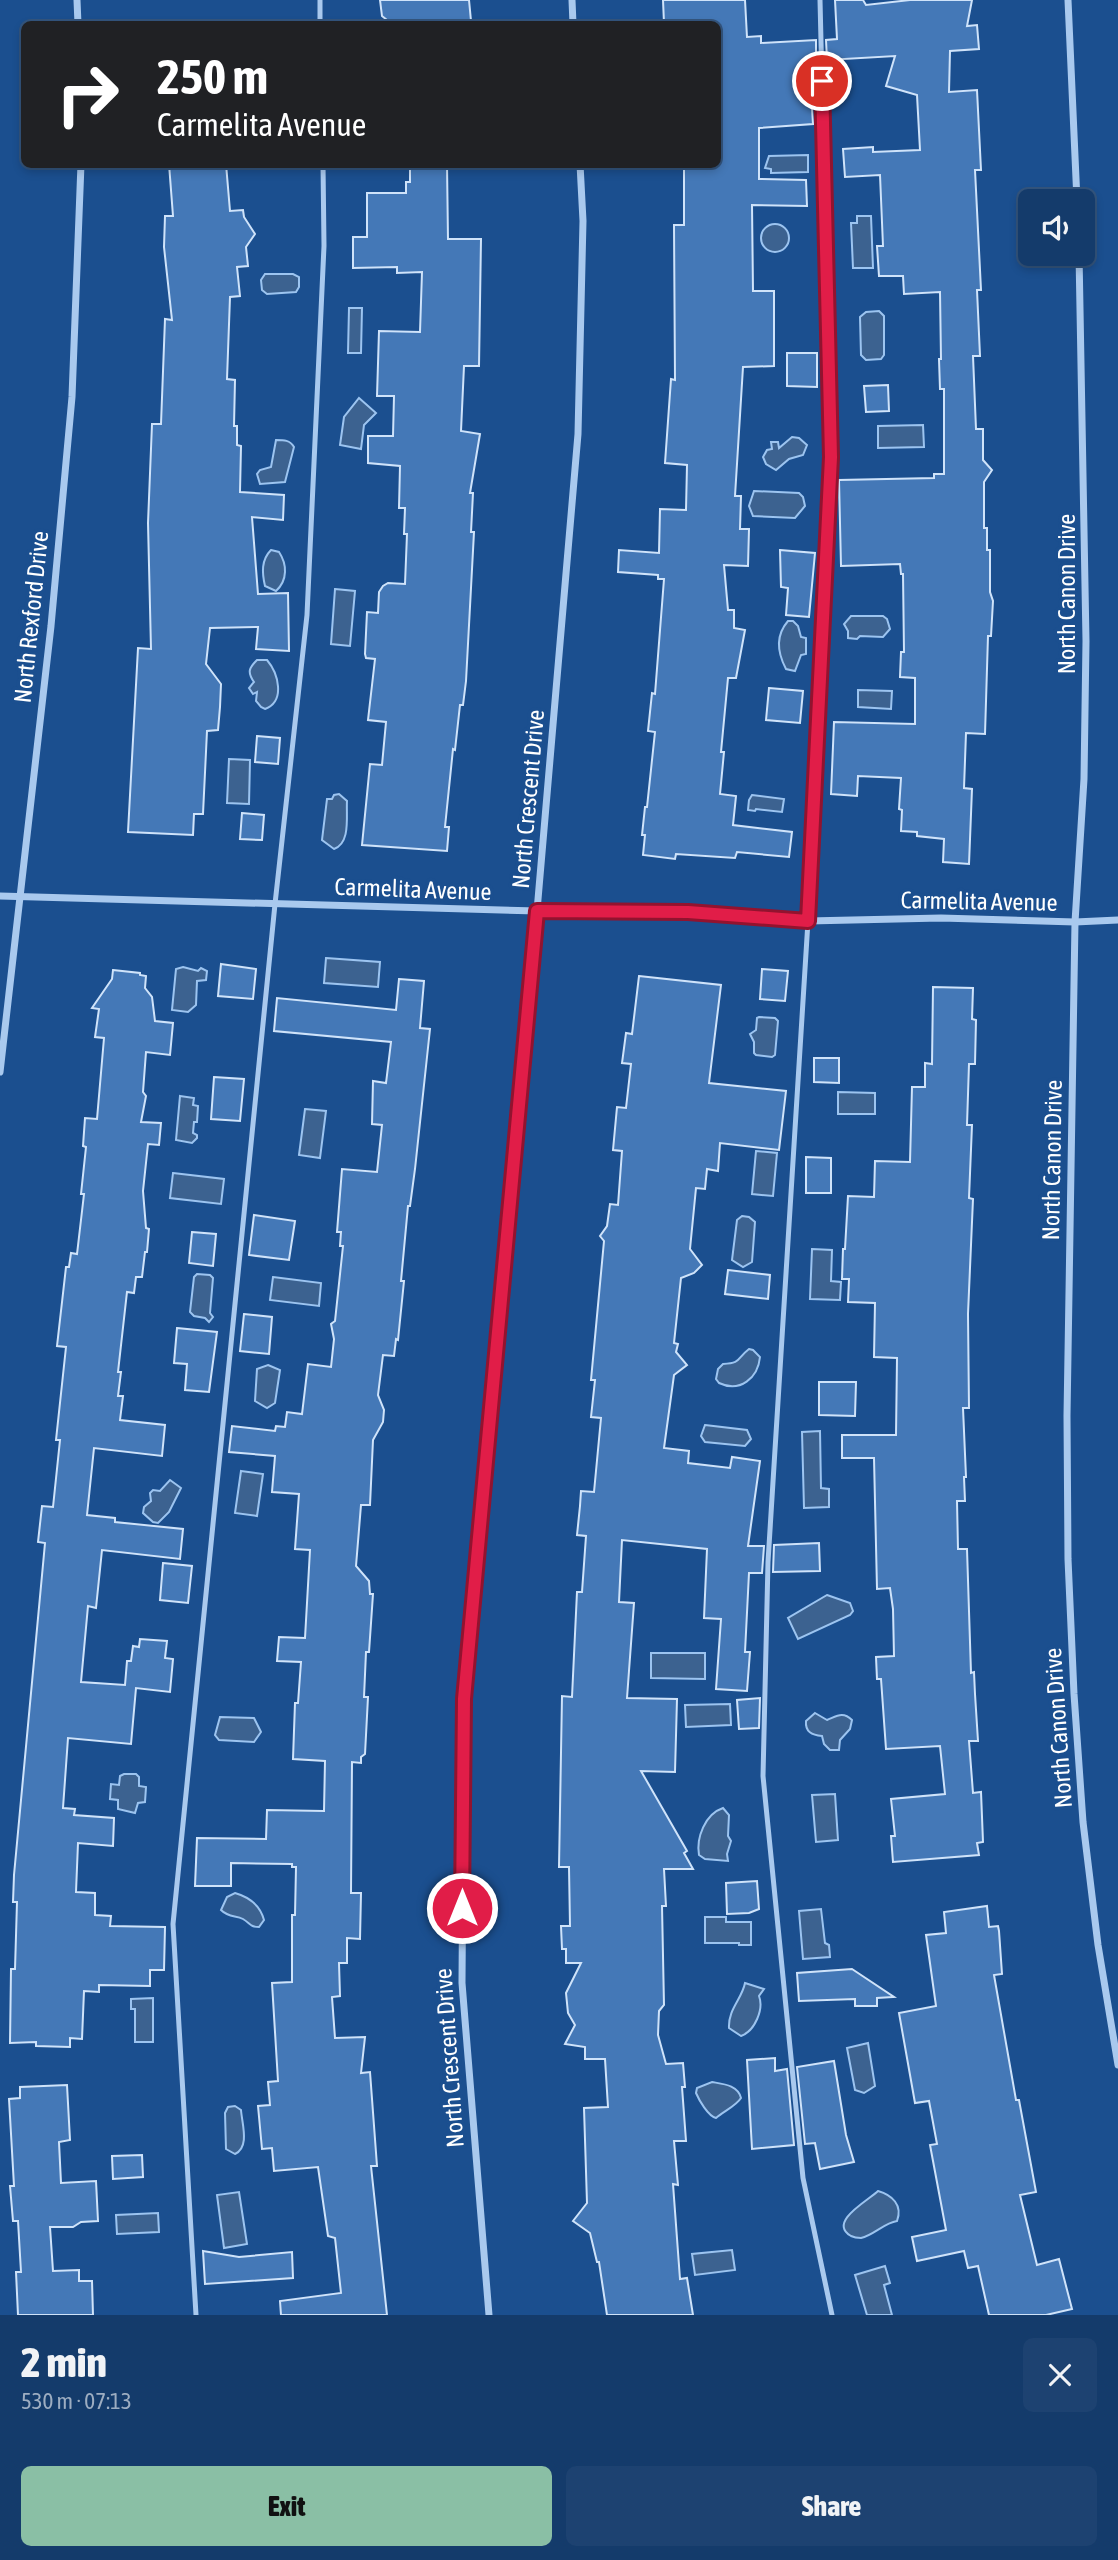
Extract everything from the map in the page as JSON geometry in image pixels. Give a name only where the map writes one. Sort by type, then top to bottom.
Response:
[{"type":"street","points":[[78,0],[78,21]]},
{"type":"street","points":[[572,0],[573,21]]},
{"type":"street","points":[[1068,0],[1076,189]]},
{"type":"street","name":"North Rexford Drive","points":[[0,1072],[51,626],[72,397],[81,168]]},
{"type":"street","name":"North Crescent Drive","points":[[489,2315],[462,1983],[464,1699],[578,434],[583,221],[580,168]]},
{"type":"street","name":"North Canon Drive","points":[[1079,266],[1086,642],[1084,779],[1075,922],[1068,1559],[1083,1822],[1098,1945],[1118,2064]]},
{"type":"street","name":"Carmelita Avenue","points":[[0,896],[537,911],[688,912],[808,921],[940,918],[1075,922],[1118,920]]},
{"type":"lane","points":[[320,0],[320,21]]},
{"type":"lane","points":[[820,0],[831,457],[808,921],[768,1562],[763,1776],[803,2178],[832,2315]]},
{"type":"lane","points":[[196,2315],[173,1924],[275,904],[307,615],[324,246],[323,168]]},
{"type":"water","points":[[808,155],[808,172],[771,173],[771,169],[765,168],[769,156]]},
{"type":"water","points":[[857,216],[871,216],[873,268],[853,268],[851,223],[857,223]]},
{"type":"water","points":[[775,224],[785,228],[789,238],[785,248],[775,252],[765,248],[761,238],[765,228]]},
{"type":"water","points":[[265,274],[293,274],[299,277],[299,287],[296,292],[267,294],[262,290],[261,280]]},
{"type":"water","points":[[349,308],[362,308],[361,353],[348,353]]},
{"type":"water","points":[[879,311],[884,316],[884,355],[881,359],[866,360],[861,355],[860,317],[866,312]]},
{"type":"water","points":[[359,398],[376,413],[364,425],[361,449],[340,445],[344,417]]},
{"type":"water","points":[[923,425],[924,447],[878,448],[878,426]]},
{"type":"water","points":[[792,437],[799,438],[807,445],[803,455],[789,459],[776,470],[766,464],[763,457],[767,450],[772,449],[771,442],[778,442],[779,448]]},
{"type":"water","points":[[276,440],[284,440],[294,447],[285,482],[260,484],[257,474],[260,470],[271,467]]},
{"type":"water","points":[[754,491],[799,493],[805,506],[795,518],[753,516],[749,506]]},
{"type":"water","points":[[271,550],[279,552],[285,567],[283,582],[276,591],[265,586],[263,576],[264,562]]},
{"type":"water","points":[[335,589],[355,591],[350,646],[331,644]]},
{"type":"water","points":[[851,616],[883,616],[890,629],[883,637],[848,638],[844,624]]},
{"type":"water","points":[[788,621],[793,621],[798,626],[801,637],[806,638],[806,654],[801,655],[795,671],[786,669],[779,650],[779,638]]},
{"type":"water","points":[[257,660],[267,660],[277,679],[276,700],[265,709],[256,701],[257,692],[253,694],[249,688],[254,682],[250,670]]},
{"type":"water","points":[[858,690],[892,691],[891,709],[858,707]]},
{"type":"water","points":[[229,759],[250,760],[249,804],[227,803]]},
{"type":"water","points":[[339,794],[347,801],[346,828],[343,841],[334,849],[322,840],[327,799]]},
{"type":"water","points":[[752,795],[784,799],[782,812],[748,810]]},
{"type":"water","points":[[326,958],[380,962],[378,987],[324,983]]},
{"type":"water","points":[[183,967],[207,971],[206,980],[197,981],[196,1005],[188,1012],[172,1010],[176,969]]},
{"type":"water","points":[[759,1017],[775,1018],[778,1021],[775,1055],[772,1057],[754,1053],[754,1042],[750,1034],[756,1030]]},
{"type":"water","points":[[838,1092],[875,1093],[875,1114],[838,1114]]},
{"type":"water","points":[[180,1096],[194,1098],[193,1105],[198,1106],[193,1133],[197,1138],[192,1143],[176,1140]]},
{"type":"water","points":[[305,1109],[326,1111],[320,1158],[299,1155]]},
{"type":"water","points":[[756,1151],[777,1153],[773,1196],[752,1194]]},
{"type":"water","points":[[173,1173],[224,1179],[221,1204],[170,1198]]},
{"type":"water","points":[[742,1216],[755,1222],[752,1262],[743,1267],[732,1260],[737,1220]]},
{"type":"water","points":[[812,1249],[832,1250],[831,1281],[841,1282],[840,1300],[810,1299]]},
{"type":"water","points":[[197,1274],[210,1275],[213,1278],[210,1313],[213,1317],[209,1322],[190,1312],[194,1277]]},
{"type":"water","points":[[273,1277],[321,1283],[319,1306],[270,1300]]},
{"type":"water","points":[[749,1349],[760,1357],[752,1377],[741,1385],[727,1386],[719,1383],[716,1379],[718,1369],[723,1364],[736,1361]]},
{"type":"water","points":[[268,1365],[280,1370],[275,1403],[267,1408],[255,1401],[257,1369]]},
{"type":"water","points":[[705,1425],[747,1430],[751,1439],[745,1446],[705,1442],[701,1436]]},
{"type":"water","points":[[820,1431],[821,1488],[829,1489],[829,1507],[804,1508],[802,1432]]},
{"type":"water","points":[[241,1471],[263,1474],[257,1516],[235,1513]]},
{"type":"water","points":[[170,1480],[181,1488],[169,1512],[158,1523],[153,1522],[143,1513],[144,1507],[151,1501],[150,1493],[153,1490],[160,1491]]},
{"type":"water","points":[[827,1595],[850,1603],[853,1611],[850,1615],[798,1639],[788,1618]]},
{"type":"water","points":[[651,1653],[705,1653],[705,1679],[651,1678]]},
{"type":"water","points":[[730,1704],[731,1725],[686,1727],[685,1705]]},
{"type":"water","points":[[815,1713],[827,1720],[843,1715],[852,1720],[850,1729],[840,1740],[839,1750],[830,1750],[824,1744],[822,1736],[812,1734],[808,1730],[806,1721]]},
{"type":"water","points":[[220,1717],[254,1718],[261,1732],[254,1742],[219,1740],[215,1735]]},
{"type":"water","points":[[136,1774],[139,1777],[139,1786],[146,1787],[145,1802],[138,1803],[135,1813],[118,1809],[118,1800],[110,1799],[111,1784],[119,1785],[120,1776]]},
{"type":"water","points":[[835,1794],[838,1840],[816,1842],[812,1795]]},
{"type":"water","points":[[723,1808],[729,1815],[728,1836],[731,1841],[728,1861],[705,1859],[699,1855],[698,1848],[703,1827],[711,1815]]},
{"type":"water","points":[[235,1893],[249,1899],[260,1910],[264,1920],[259,1927],[221,1910],[227,1897]]},
{"type":"water","points":[[821,1909],[825,1943],[829,1945],[830,1957],[803,1959],[799,1911]]},
{"type":"water","points":[[705,1917],[726,1917],[726,1922],[751,1922],[751,1945],[705,1943]]},
{"type":"water","points":[[745,1983],[764,1989],[759,1996],[757,2019],[741,2036],[729,2028],[729,2021]]},
{"type":"water","points":[[153,1998],[153,2042],[135,2042],[135,2009],[131,2009],[131,1999]]},
{"type":"water","points":[[868,2043],[875,2086],[864,2093],[855,2090],[847,2048]]},
{"type":"water","points":[[712,2082],[737,2090],[741,2098],[716,2118],[707,2111],[696,2093],[697,2088]]},
{"type":"water","points":[[235,2106],[241,2110],[244,2141],[240,2151],[235,2154],[226,2149],[225,2113],[228,2107]]},
{"type":"water","points":[[878,2191],[895,2202],[899,2210],[897,2221],[861,2238],[851,2236],[845,2230],[847,2218]]},
{"type":"water","points":[[239,2192],[247,2244],[224,2248],[217,2195]]},
{"type":"water","points":[[158,2213],[159,2232],[117,2234],[116,2215]]},
{"type":"water","points":[[732,2250],[735,2270],[695,2275],[692,2254]]},
{"type":"water","points":[[885,2266],[890,2283],[884,2285],[892,2315],[867,2315],[855,2275]]},
{"type":"building","points":[[380,0],[469,0],[471,21],[388,21],[382,16]]},
{"type":"building","points":[[663,0],[745,0],[747,37],[761,36],[761,43],[816,40],[816,61],[809,61],[813,124],[759,128],[759,179],[806,180],[807,206],[752,205],[753,291],[774,291],[774,366],[743,367],[735,496],[741,496],[740,529],[749,529],[748,566],[724,565],[728,610],[734,610],[734,628],[745,630],[736,678],[728,678],[720,794],[736,796],[733,825],[792,832],[789,857],[737,852],[735,858],[676,854],[675,859],[643,855],[645,835],[642,835],[655,732],[648,731],[652,693],[655,694],[664,579],[658,579],[658,575],[618,572],[619,550],[659,553],[660,509],[686,510],[687,465],[665,463],[671,379],[675,380],[674,225],[684,225],[684,168],[721,168],[721,21],[664,21]]},
{"type":"building","points":[[835,0],[863,0],[866,5],[910,0],[972,0],[967,26],[977,25],[979,49],[950,51],[949,92],[977,90],[981,170],[975,170],[981,290],[977,290],[980,356],[973,356],[976,429],[983,429],[983,460],[992,470],[984,482],[984,528],[987,528],[987,550],[990,550],[990,592],[993,601],[991,636],[988,636],[985,734],[966,733],[964,788],[972,789],[969,864],[943,862],[944,839],[901,831],[901,778],[858,776],[857,796],[831,794],[834,722],[915,724],[915,678],[900,677],[901,652],[904,652],[903,574],[900,564],[841,566],[839,480],[934,478],[934,474],[944,474],[944,389],[940,389],[939,359],[940,292],[904,294],[903,276],[879,276],[877,246],[883,246],[880,175],[845,177],[843,149],[873,147],[873,152],[920,150],[917,95],[886,86],[895,56],[827,60],[826,40],[837,39]]},
{"type":"building","points":[[169,168],[226,168],[230,211],[243,210],[244,217],[255,234],[246,247],[248,266],[237,267],[240,296],[230,297],[227,379],[235,380],[234,426],[237,426],[237,445],[241,446],[240,492],[284,495],[283,520],[252,517],[258,594],[288,593],[289,651],[256,649],[258,627],[210,628],[206,664],[221,684],[220,707],[218,730],[207,731],[203,814],[194,814],[193,835],[128,832],[138,648],[151,649],[148,523],[152,424],[161,424],[165,319],[172,320],[164,247],[165,216],[173,216]]},
{"type":"building","points":[[410,168],[447,168],[448,239],[481,239],[479,366],[464,366],[461,431],[480,434],[470,493],[473,493],[471,532],[474,532],[466,681],[463,705],[460,705],[455,750],[453,749],[445,827],[449,827],[447,851],[362,845],[370,764],[382,765],[386,722],[368,720],[375,659],[366,658],[365,654],[367,612],[378,613],[379,592],[383,586],[388,583],[405,584],[407,534],[404,534],[405,508],[399,508],[400,466],[368,463],[368,436],[393,436],[394,396],[377,396],[379,331],[420,332],[422,272],[397,273],[397,267],[353,268],[353,237],[367,237],[367,193],[406,193],[406,182],[410,182]]},
{"type":"building","points":[[787,353],[817,353],[817,387],[787,386]]},
{"type":"building","points":[[888,385],[889,411],[866,412],[864,386]]},
{"type":"building","points":[[780,550],[815,553],[809,617],[786,615],[788,588],[781,587]]},
{"type":"building","points":[[769,688],[803,691],[800,723],[766,720]]},
{"type":"building","points":[[257,736],[280,738],[278,764],[255,762]]},
{"type":"building","points":[[242,813],[264,815],[262,840],[240,839]]},
{"type":"building","points":[[221,964],[256,969],[253,999],[218,996]]},
{"type":"building","points":[[762,969],[788,971],[785,1001],[760,999]]},
{"type":"building","points":[[113,970],[146,976],[145,988],[152,997],[155,1021],[173,1023],[170,1055],[146,1052],[143,1092],[146,1096],[141,1122],[161,1123],[159,1145],[148,1144],[143,1191],[146,1228],[149,1229],[147,1252],[142,1277],[136,1277],[134,1293],[127,1292],[118,1372],[121,1372],[118,1396],[123,1396],[120,1420],[165,1425],[162,1456],[94,1448],[87,1515],[115,1518],[115,1522],[183,1529],[180,1559],[102,1550],[96,1608],[88,1606],[81,1682],[125,1685],[127,1661],[131,1661],[133,1646],[139,1647],[140,1639],[167,1641],[165,1658],[173,1659],[170,1692],[136,1688],[131,1744],[68,1738],[63,1808],[75,1809],[74,1815],[114,1818],[113,1846],[78,1843],[76,1892],[95,1893],[95,1915],[111,1916],[110,1926],[165,1927],[164,1970],[150,1970],[150,1986],[99,1985],[99,1992],[84,1991],[82,2039],[70,2038],[70,2047],[36,2046],[36,2042],[10,2043],[11,1969],[15,1969],[17,1902],[13,1902],[14,1875],[45,1543],[38,1542],[42,1506],[53,1507],[60,1440],[56,1440],[66,1347],[57,1346],[66,1267],[69,1267],[71,1253],[77,1254],[84,1194],[81,1194],[86,1147],[83,1146],[85,1118],[97,1119],[104,1038],[95,1037],[99,1009],[92,1008],[112,979]]},
{"type":"building","points":[[639,976],[721,985],[709,1083],[786,1091],[779,1150],[720,1143],[718,1171],[707,1169],[705,1189],[696,1188],[690,1249],[702,1265],[694,1273],[681,1278],[674,1343],[678,1344],[676,1352],[687,1365],[674,1375],[664,1448],[689,1451],[688,1463],[730,1468],[732,1457],[760,1461],[748,1546],[764,1546],[762,1573],[749,1573],[745,1652],[750,1652],[747,1691],[716,1689],[721,1619],[704,1618],[707,1549],[622,1540],[619,1602],[634,1603],[627,1698],[677,1699],[675,1772],[641,1771],[687,1851],[684,1853],[693,1869],[664,1869],[664,2005],[659,2011],[658,2035],[666,2064],[683,2063],[686,2141],[674,2141],[678,2185],[673,2184],[680,2279],[687,2278],[693,2315],[607,2315],[599,2262],[590,2233],[573,2221],[587,2203],[584,2108],[608,2107],[605,2059],[585,2059],[585,2047],[565,2044],[575,2025],[568,2013],[566,1993],[581,1963],[566,1963],[566,1949],[562,1949],[561,1926],[570,1926],[569,1867],[559,1867],[562,1696],[572,1697],[577,1592],[582,1592],[586,1536],[577,1535],[581,1491],[594,1492],[601,1418],[591,1417],[595,1380],[591,1380],[604,1241],[600,1236],[607,1226],[610,1204],[618,1205],[622,1151],[613,1150],[617,1107],[626,1108],[631,1064],[622,1063],[626,1033],[632,1034]]},
{"type":"building","points":[[399,979],[424,981],[420,1028],[430,1029],[415,1169],[408,1206],[398,1340],[396,1339],[394,1356],[383,1355],[378,1395],[384,1410],[383,1422],[373,1440],[370,1505],[361,1505],[356,1566],[369,1581],[370,1594],[373,1594],[369,1652],[366,1652],[364,1697],[368,1697],[365,1754],[361,1757],[361,1763],[352,1762],[351,1893],[361,1893],[360,1939],[347,1938],[347,1963],[339,1963],[340,1996],[332,1997],[335,2038],[365,2037],[361,2073],[370,2072],[377,2166],[371,2166],[387,2315],[281,2315],[280,2301],[341,2293],[335,2238],[328,2236],[318,2167],[274,2171],[272,2148],[262,2149],[258,2106],[270,2105],[268,2082],[278,2081],[272,1983],[292,1982],[292,1915],[295,1915],[296,1867],[292,1867],[292,1864],[231,1863],[231,1886],[195,1886],[197,1838],[266,1839],[267,1810],[324,1811],[325,1761],[293,1759],[295,1703],[298,1703],[301,1662],[277,1661],[279,1637],[305,1638],[310,1550],[295,1549],[299,1494],[272,1492],[275,1456],[229,1452],[232,1426],[275,1431],[276,1426],[285,1427],[287,1412],[302,1414],[308,1364],[331,1367],[334,1339],[331,1324],[335,1321],[343,1246],[340,1246],[341,1232],[337,1232],[342,1169],[377,1172],[382,1125],[372,1124],[373,1081],[386,1083],[391,1042],[274,1031],[277,998],[396,1010]]},
{"type":"building","points":[[933,987],[973,988],[972,1019],[976,1020],[975,1064],[969,1064],[967,1125],[972,1125],[969,1198],[973,1199],[968,1314],[969,1408],[963,1408],[965,1501],[957,1501],[958,1549],[967,1549],[971,1673],[974,1672],[978,1741],[969,1741],[973,1793],[981,1792],[983,1842],[977,1843],[979,1855],[893,1862],[891,1836],[895,1836],[891,1799],[945,1794],[940,1746],[886,1749],[881,1679],[877,1679],[876,1657],[894,1656],[893,1609],[890,1588],[877,1589],[874,1458],[842,1458],[842,1435],[896,1435],[897,1358],[874,1357],[875,1303],[848,1302],[849,1279],[842,1279],[843,1249],[848,1196],[874,1197],[875,1161],[910,1162],[912,1087],[925,1087],[925,1063],[932,1064]]},
{"type":"building","points":[[814,1058],[839,1058],[839,1083],[814,1082]]},
{"type":"building","points":[[214,1077],[244,1079],[240,1121],[211,1119]]},
{"type":"building","points":[[806,1157],[831,1158],[831,1193],[806,1193]]},
{"type":"building","points":[[254,1215],[295,1221],[289,1260],[249,1255]]},
{"type":"building","points":[[192,1232],[216,1234],[213,1266],[189,1263]]},
{"type":"building","points":[[728,1270],[770,1275],[768,1299],[725,1294]]},
{"type":"building","points":[[244,1314],[272,1317],[269,1354],[240,1351]]},
{"type":"building","points":[[177,1328],[217,1332],[209,1392],[185,1390],[187,1364],[174,1363]]},
{"type":"building","points":[[819,1382],[856,1382],[855,1416],[819,1415]]},
{"type":"building","points":[[819,1543],[820,1571],[773,1572],[774,1545]]},
{"type":"building","points":[[163,1563],[192,1566],[188,1603],[160,1600]]},
{"type":"building","points":[[760,1698],[759,1728],[739,1729],[737,1700]]},
{"type":"building","points":[[757,1881],[759,1909],[749,1913],[727,1914],[726,1883]]},
{"type":"building","points":[[987,1906],[989,1927],[998,1926],[999,1931],[1002,1974],[994,1975],[1016,2100],[1019,2100],[1036,2192],[1020,2195],[1037,2265],[1059,2259],[1072,2309],[1046,2315],[989,2315],[978,2266],[968,2268],[964,2251],[917,2261],[912,2237],[946,2230],[930,2145],[937,2144],[929,2101],[915,2103],[899,2013],[936,2006],[926,1935],[946,1933],[944,1912]]},
{"type":"building","points":[[852,1969],[894,1997],[877,1998],[877,2006],[855,2006],[855,1999],[799,2001],[797,1973]]},
{"type":"building","points":[[775,2058],[775,2071],[787,2069],[794,2145],[752,2149],[747,2060]]},
{"type":"building","points":[[834,2061],[846,2135],[854,2162],[820,2169],[815,2143],[805,2144],[797,2067]]},
{"type":"building","points":[[67,2085],[70,2140],[59,2142],[61,2183],[96,2181],[98,2221],[81,2222],[73,2227],[50,2227],[53,2271],[79,2270],[79,2281],[92,2281],[93,2315],[18,2315],[16,2272],[21,2272],[18,2221],[13,2221],[10,2186],[14,2186],[9,2099],[20,2098],[20,2087]]},
{"type":"building","points":[[142,2155],[143,2177],[113,2179],[112,2156]]},
{"type":"building","points":[[203,2251],[239,2257],[292,2252],[293,2278],[205,2284]]},
{"type":"route","points":[[462,1908],[464,1699],[537,911],[688,912],[808,921],[831,457],[822,81]]}]
